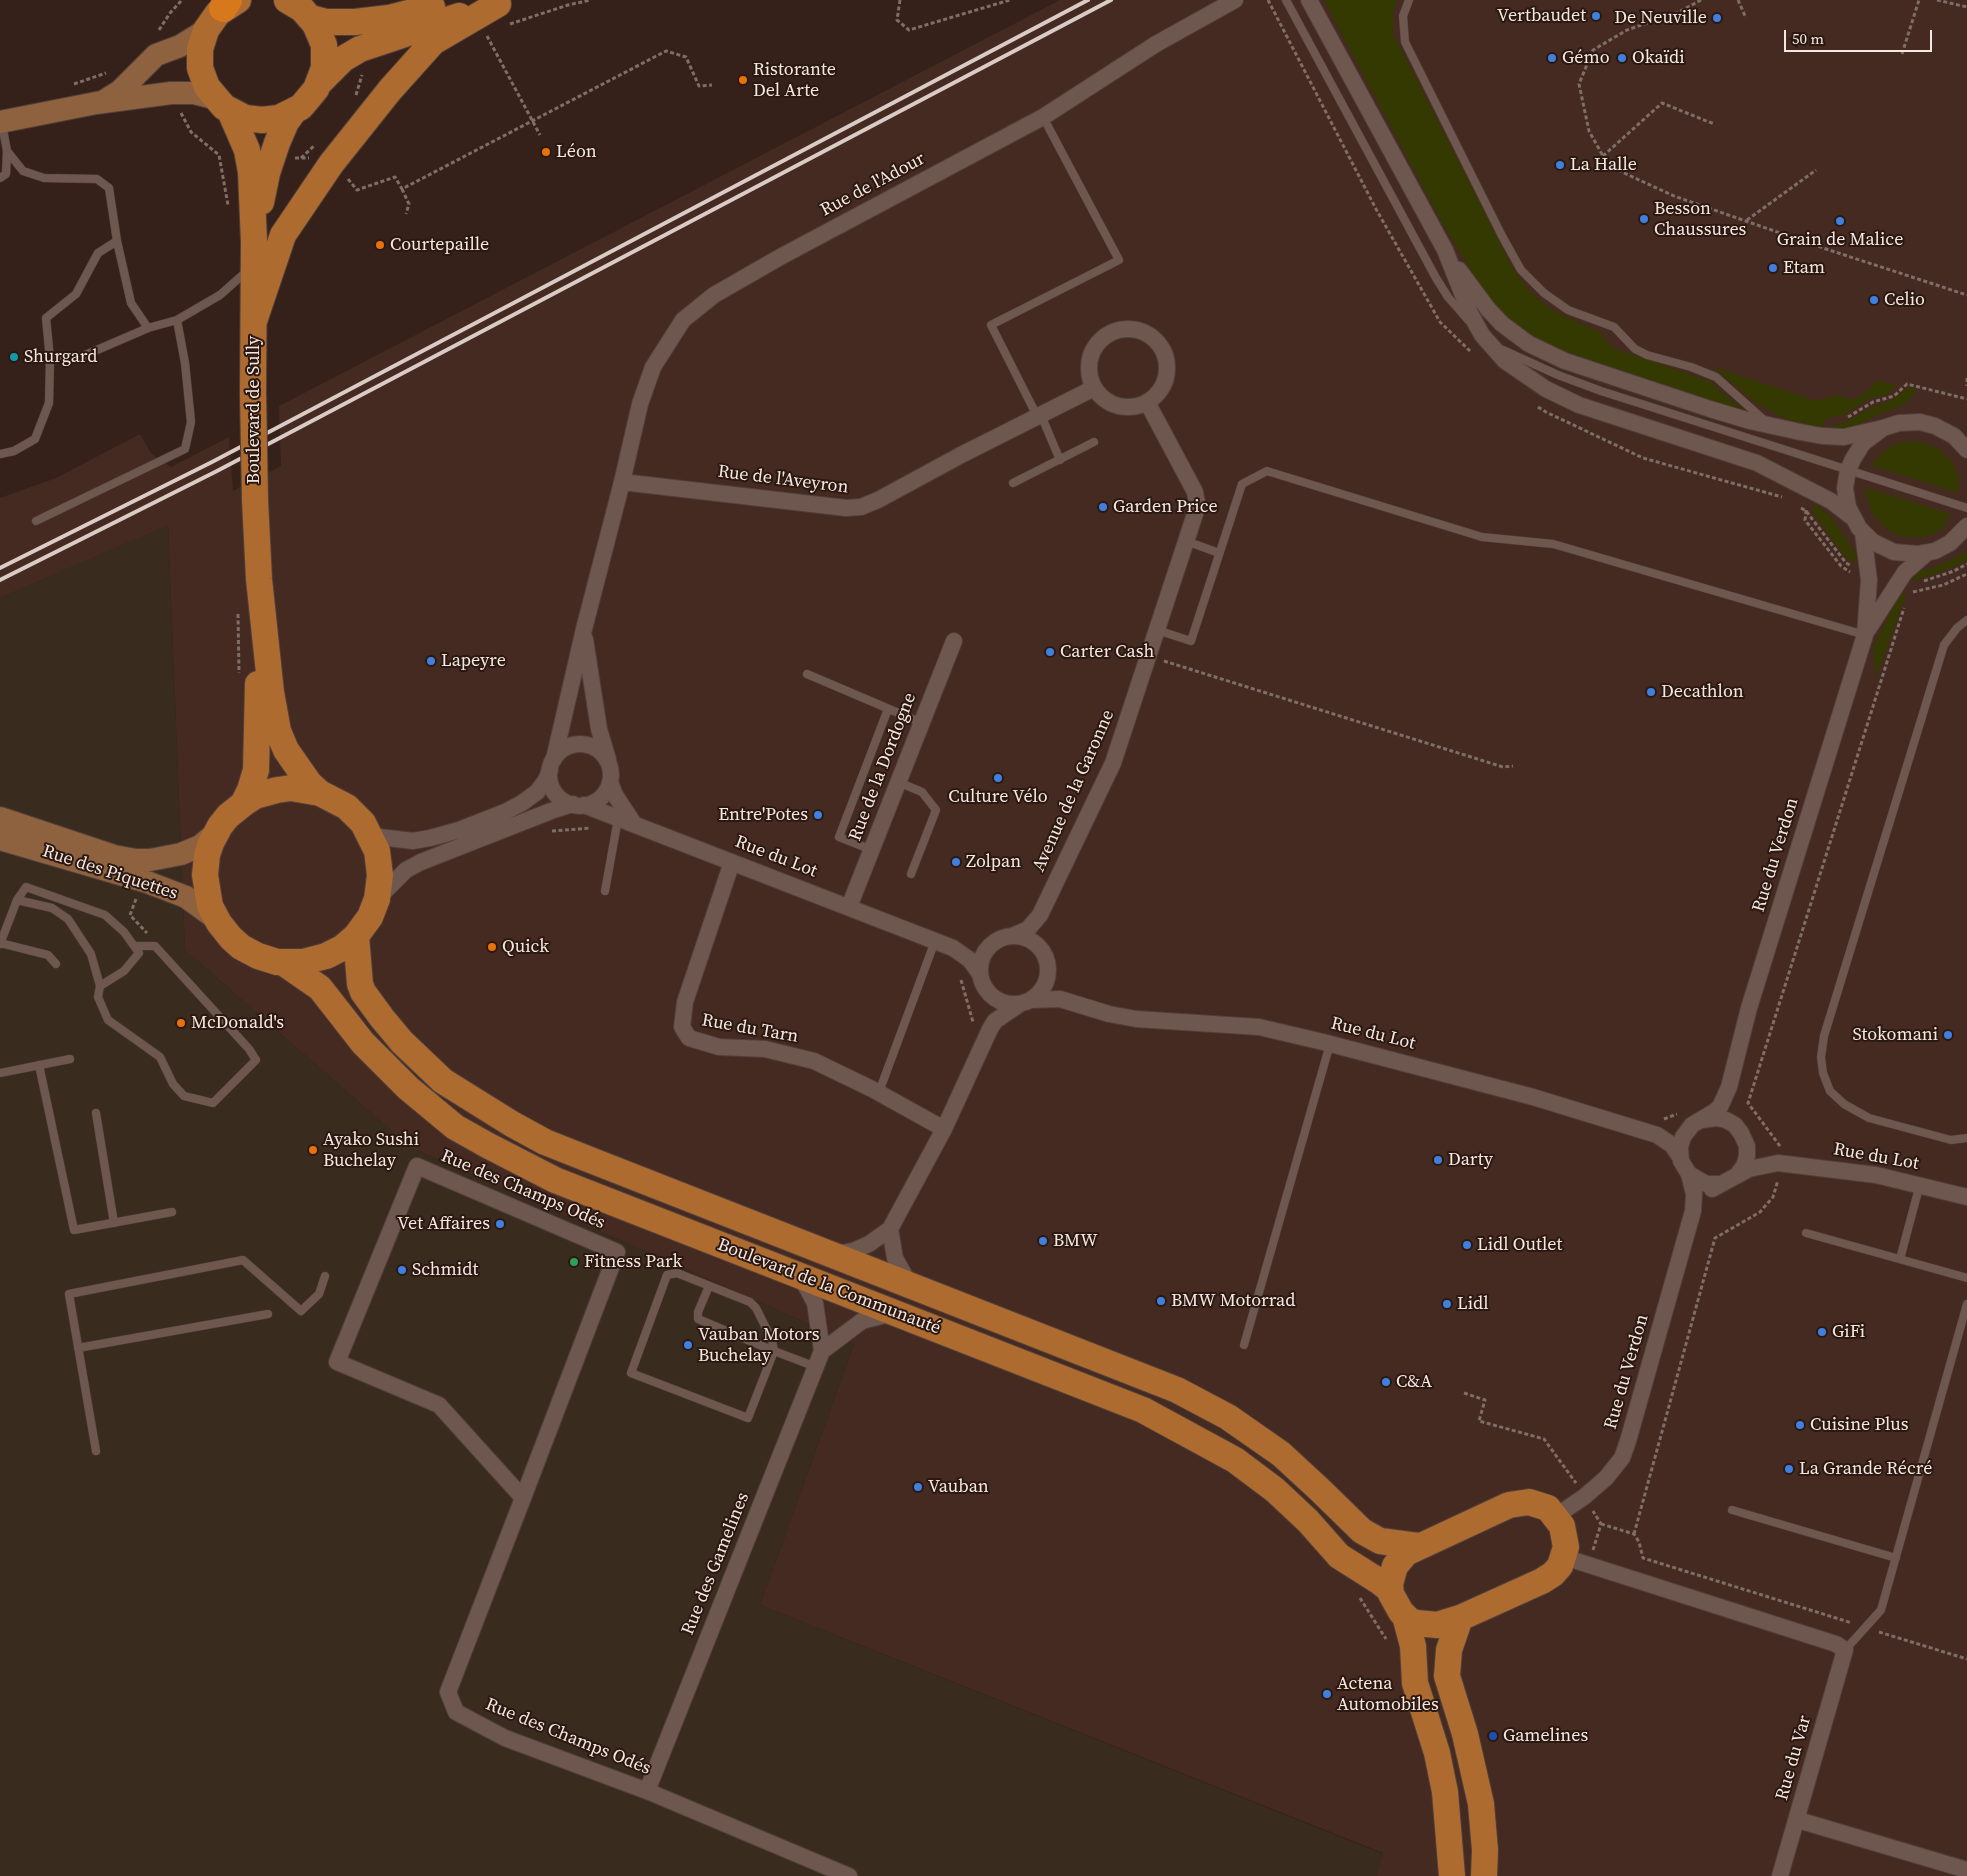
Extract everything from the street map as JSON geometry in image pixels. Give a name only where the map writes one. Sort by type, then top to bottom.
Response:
[{"type":"main road","points":[[296,5],[326,22],[368,21],[414,12],[456,0]]},
{"type":"main road","points":[[230,3],[213,18],[206,30],[200,49],[200,68],[207,87],[222,104],[243,140],[249,159],[254,254]]},
{"type":"main road","points":[[222,104],[245,118],[262,120],[279,118],[294,111],[312,96],[320,82],[324,68],[324,45],[319,31],[296,5]]},
{"type":"main road","points":[[320,82],[344,59],[360,49],[428,25],[505,10]]},
{"type":"main road","points":[[254,321],[283,235],[331,164],[390,90],[434,42],[505,10]]},
{"type":"main road","points":[[254,254],[262,193],[271,159],[282,131],[294,111]]},
{"type":"main road","name":"Boulevard de Sully","points":[[254,254],[253,392],[259,578]]},
{"type":"main road","points":[[259,578],[271,692],[278,731],[295,765],[309,783],[320,793]]},
{"type":"main road","points":[[243,804],[253,780],[256,762],[259,578]]},
{"type":"main road","points":[[284,788],[306,789],[320,793],[341,802],[353,812],[371,836],[377,851],[380,867],[380,884],[377,899],[368,921],[356,936],[342,948],[326,956],[309,962],[284,963],[258,956],[242,947],[227,934],[216,918],[207,894],[205,874],[207,855],[217,832],[228,816],[243,804],[262,793],[284,788]]},
{"type":"main road","name":"Boulevard de la Communauté","points":[[356,936],[360,984],[371,1005],[402,1042],[443,1081],[512,1124],[545,1142],[1150,1378],[1206,1404],[1251,1432],[1280,1454],[1362,1531],[1380,1541],[1418,1546]]},
{"type":"main road","name":"Boulevard de la Communauté","points":[[284,963],[313,982],[386,1068],[455,1127],[521,1164],[555,1180],[1143,1410],[1236,1460],[1275,1490],[1308,1521],[1339,1556],[1390,1590]]},
{"type":"main road","points":[[1404,1616],[1416,1623],[1430,1626],[1460,1618],[1542,1581],[1576,1561],[1566,1548],[1566,1537],[1556,1516],[1548,1508],[1539,1504],[1517,1503],[1418,1546],[1399,1559],[1391,1578],[1390,1590],[1397,1607],[1404,1616],[1413,1646],[1415,1683],[1437,1752],[1445,1792],[1452,1876]]},
{"type":"main road","points":[[1460,1618],[1449,1650],[1446,1666],[1447,1676],[1465,1734],[1481,1804],[1485,1850],[1484,1876]]},
{"type":"street","name":"Rue de l'Adour","points":[[622,482],[640,404],[653,367],[683,320],[714,295],[782,256],[1043,117],[1156,44],[1235,0]]},
{"type":"street","points":[[1309,0],[1445,250],[1470,313],[1482,335],[1506,361],[1546,389],[1579,404],[1757,463],[1831,500],[1853,518],[1863,533],[1880,546],[1894,552],[1910,555],[1967,545]]},
{"type":"street","points":[[96,103],[115,95],[150,59],[157,44],[180,46],[206,30]]},
{"type":"street","points":[[1,122],[96,103],[171,93],[194,93],[222,104]]},
{"type":"street","points":[[1445,250],[1488,309],[1502,324],[1528,344],[1565,361],[1710,409],[1769,425],[1834,437],[1857,436],[1906,422],[1928,423],[1954,436],[1967,450]]},
{"type":"street","points":[[1125,329],[1138,330],[1150,335],[1160,344],[1166,356],[1165,382],[1158,394],[1148,402],[1124,407],[1112,404],[1094,388],[1089,376],[1089,362],[1093,350],[1101,339],[1112,332],[1125,329]]},
{"type":"street","name":"Rue de l'Aveyron","points":[[622,482],[855,508],[878,500],[961,455],[1094,388]]},
{"type":"street","name":"Avenue de la Garonne","points":[[1040,915],[1113,762],[1195,514],[1197,503],[1195,492],[1148,402]]},
{"type":"street","points":[[1853,518],[1846,494],[1848,470],[1852,458],[1863,443],[1883,428]]},
{"type":"street","points":[[578,805],[563,800],[555,793],[550,781],[552,765],[584,629],[622,482]]},
{"type":"street","name":"Rue du Verdon","points":[[1865,635],[1902,577],[1917,560],[1950,544],[1967,526]]},
{"type":"street","name":"Rue du Verdon","points":[[1729,1088],[1749,1008],[1865,635],[1869,580],[1863,533]]},
{"type":"street","points":[[584,629],[599,730],[610,769],[610,782],[619,802],[634,824]]},
{"type":"street","name":"Rue de la Dordogne","points":[[849,907],[954,641]]},
{"type":"street","points":[[371,836],[413,841],[430,838],[459,830],[505,812],[531,797],[546,780],[561,750],[569,746],[583,744],[597,749],[608,761]]},
{"type":"street","points":[[377,899],[406,870],[420,862],[550,811],[594,802],[603,796],[610,782]]},
{"type":"street","name":"Rue du Lot","points":[[578,805],[634,824],[953,948]]},
{"type":"street","name":"Rue des Piquettes","points":[[0,818],[114,856],[136,860],[150,860],[181,854],[200,846],[217,832]]},
{"type":"street","name":"Rue des Piquettes","points":[[0,839],[148,882],[186,898],[216,918]]},
{"type":"street","name":"Rue du Tarn","points":[[732,862],[685,1002],[682,1027],[689,1038],[720,1047],[765,1049],[814,1061],[878,1092],[944,1129]]},
{"type":"street","points":[[1025,1002],[1010,1004],[1000,1002],[988,993],[982,984],[980,974],[981,959],[989,946],[998,940],[1028,929],[1040,915]]},
{"type":"street","points":[[831,1255],[853,1251],[869,1244],[890,1229],[944,1129],[995,1021],[1038,994],[1044,986],[1048,976],[1038,931],[1040,915]]},
{"type":"street","points":[[1012,936],[1027,939],[1036,944],[1045,959],[1057,987],[1063,995],[1073,1002]]},
{"type":"street","points":[[953,948],[969,949],[989,946]]},
{"type":"street","points":[[953,948],[970,960],[980,974]]},
{"type":"street","points":[[988,993],[990,1029]]},
{"type":"street","name":"Rue du Lot","points":[[1025,1002],[1049,998],[1073,1002],[1109,1014],[1136,1019],[1259,1027],[1533,1097],[1657,1135]]},
{"type":"street","points":[[1657,1135],[1679,1133],[1714,1112],[1720,1107],[1729,1088]]},
{"type":"street","points":[[1689,1174],[1697,1181],[1706,1184],[1721,1184],[1731,1181],[1746,1161],[1747,1152],[1733,1112],[1729,1088]]},
{"type":"street","points":[[1680,1157],[1682,1142],[1695,1124],[1711,1118],[1730,1122],[1755,1151],[1764,1158],[1780,1163]]},
{"type":"street","points":[[1657,1135],[1672,1145],[1689,1174],[1694,1194],[1693,1212]]},
{"type":"street","points":[[1738,1174],[1759,1166],[1780,1163]]},
{"type":"street","name":"Rue du Lot","points":[[1780,1163],[1876,1174],[1967,1197]]},
{"type":"street","name":"Rue des Champs Odés","points":[[523,1498],[439,1405],[337,1362],[417,1166],[617,1252],[523,1498],[448,1692],[456,1712],[505,1738],[647,1791],[817,1870],[849,1876]]},
{"type":"street","points":[[1693,1212],[1700,1200],[1721,1184]]},
{"type":"street","name":"Rue du Verdon","points":[[1556,1516],[1584,1497],[1622,1458],[1693,1212]]},
{"type":"street","points":[[890,1229],[895,1258],[906,1278],[914,1287]]},
{"type":"street","points":[[800,1275],[815,1303],[819,1359]]},
{"type":"street","points":[[819,1359],[862,1321],[895,1313]]},
{"type":"street","name":"Rue des Gamelines","points":[[647,1791],[819,1359]]},
{"type":"street","points":[[1576,1561],[1826,1641],[1845,1650]]},
{"type":"street","name":"Rue du Var","points":[[1780,1876],[1798,1820],[1845,1650]]},
{"type":"street","points":[[1798,1820],[1967,1870]]},
{"type":"lane","points":[[1286,0],[1436,278],[1457,308],[1493,344],[1511,355],[1558,375],[1967,508]]},
{"type":"lane","points":[[1409,0],[1403,16],[1405,42],[1502,236],[1521,270],[1544,293],[1568,310],[1614,328],[1635,349],[1647,355],[1716,376],[1769,425]]},
{"type":"lane","points":[[1043,117],[1119,260],[991,325],[1039,415],[1060,460]]},
{"type":"lane","points":[[0,178],[6,174],[7,151],[1,122]]},
{"type":"lane","points":[[7,151],[23,172],[44,178],[97,179],[109,188],[117,241],[131,304],[148,328]]},
{"type":"lane","points":[[0,454],[14,451],[35,439],[49,403],[50,359],[46,318],[76,294],[98,253],[117,241]]},
{"type":"lane","points":[[50,359],[83,356],[148,328],[177,320],[220,295],[254,254]]},
{"type":"lane","points":[[36,521],[185,448],[191,422],[186,363],[177,320]]},
{"type":"lane","points":[[1013,483],[1094,442]]},
{"type":"lane","points":[[1157,630],[1191,641],[1242,484],[1267,471],[1482,538],[1552,544],[1865,635]]},
{"type":"lane","points":[[1186,541],[1219,553]]},
{"type":"lane","points":[[1967,620],[1957,628],[1944,645],[1824,1036],[1821,1057],[1823,1073],[1830,1091],[1844,1104],[1869,1118],[1951,1140],[1967,1138]]},
{"type":"lane","points":[[807,674],[922,723]]},
{"type":"lane","points":[[872,850],[839,837],[888,709]]},
{"type":"lane","points":[[898,782],[922,792],[936,810],[911,874]]},
{"type":"lane","points":[[605,891],[618,819]]},
{"type":"lane","points":[[56,964],[48,955],[0,943],[17,900],[26,887],[105,915],[124,932],[139,953],[124,971],[100,986]]},
{"type":"lane","points":[[17,900],[52,908],[68,919],[91,954],[100,986],[98,997],[108,1020],[160,1057],[174,1084],[184,1096],[213,1103],[256,1060],[249,1049],[155,946],[134,946]]},
{"type":"lane","points":[[878,1092],[935,940]]},
{"type":"lane","points":[[1244,1345],[1330,1044]]},
{"type":"lane","points":[[0,1072],[70,1059]]},
{"type":"lane","points":[[39,1065],[74,1230],[172,1212]]},
{"type":"lane","points":[[96,1113],[114,1223]]},
{"type":"lane","points":[[1900,1259],[1920,1184]]},
{"type":"lane","points":[[1806,1233],[1967,1278]]},
{"type":"lane","points":[[96,1451],[69,1294],[243,1260],[300,1311],[319,1294],[324,1276]]},
{"type":"lane","points":[[676,1273],[750,1302],[756,1308],[772,1340],[774,1351],[748,1418],[631,1373],[668,1275],[676,1273]]},
{"type":"lane","points":[[709,1286],[698,1312],[698,1319],[774,1351],[819,1359]]},
{"type":"lane","points":[[1845,1650],[1881,1610],[1967,1304]]},
{"type":"lane","points":[[78,1348],[268,1314]]},
{"type":"lane","points":[[1732,1510],[1896,1558]]},
{"type":"path","points":[[157,44],[159,30],[170,13],[182,0]]},
{"type":"path","points":[[505,10],[568,5],[591,0]]},
{"type":"path","points":[[900,0],[897,20],[909,30],[1010,0]]},
{"type":"path","points":[[1268,0],[1278,18]]},
{"type":"path","points":[[1701,0],[1677,13],[1627,30],[1593,50],[1579,84],[1589,131],[1603,156],[1622,172],[1674,196],[1826,249],[1967,295]]},
{"type":"path","points":[[1738,0],[1746,18]]},
{"type":"path","points":[[1902,54],[1919,0]]},
{"type":"path","points":[[1937,0],[1967,8]]},
{"type":"path","points":[[157,44],[159,30]]},
{"type":"path","points":[[485,33],[531,122],[540,135]]},
{"type":"path","points":[[402,190],[666,51],[686,58],[699,86],[712,85]]},
{"type":"path","points":[[68,86],[114,71]]},
{"type":"path","points":[[171,93],[191,132],[219,155],[228,206]]},
{"type":"path","points":[[1603,156],[1662,103],[1714,124]]},
{"type":"path","points":[[1747,220],[1816,170]]},
{"type":"path","points":[[346,178],[357,190],[395,177],[409,204],[406,214]]},
{"type":"path","points":[[1967,378],[1967,386]]},
{"type":"path","points":[[1634,1534],[1715,1238],[1760,1212],[1773,1197],[1780,1163],[1780,1146],[1748,1103],[1906,601]]},
{"type":"path","points":[[238,605],[239,680]]},
{"type":"path","points":[[1149,656],[1503,767],[1513,766]]},
{"type":"path","points":[[137,894],[130,915],[147,932],[148,946]]},
{"type":"path","points":[[1464,1393],[1485,1400],[1479,1421],[1544,1439],[1600,1524],[1634,1534],[1639,1542],[1643,1558],[1967,1660]]},
{"type":"path","points":[[1576,1561],[1600,1524]]},
{"type":"path","points":[[1356,1567],[1354,1589],[1389,1646]]},
{"type":"shaded area","points":[[1060,0],[1967,0],[1967,1876],[1376,1876],[1383,1853],[760,1605],[854,1344],[410,1147],[185,950],[168,526],[0,598],[0,498],[56,478],[140,434],[151,453],[171,467],[229,437],[233,491],[281,466],[279,406]]},
{"type":"shaded area","points":[[168,525],[185,950],[410,1147],[854,1344],[760,1605],[1383,1854],[1376,1876],[0,1876],[0,598]]},
{"type":"green space","points":[[1324,0],[1397,0],[1393,13],[1393,33],[1512,267],[1530,292],[1552,310],[1601,333],[1611,347],[1709,381],[1747,413],[1553,349],[1523,332],[1500,312],[1442,223]]},
{"type":"green space","points":[[1711,366],[1817,401],[1838,395],[1849,399],[1857,398],[1865,394],[1877,380],[1897,386],[1886,395],[1868,399],[1846,414],[1826,419],[1821,429],[1786,419],[1758,404]]},
{"type":"green space","points":[[1909,387],[1917,389],[1903,405],[1876,415],[1856,427],[1847,430],[1833,430],[1833,425],[1844,423],[1864,411],[1892,400]]},
{"type":"green space","points":[[1906,441],[1925,443],[1941,450],[1953,463],[1959,477],[1958,493],[1870,465],[1889,447]]},
{"type":"green space","points":[[1864,487],[1951,514],[1941,530],[1929,536],[1912,538],[1897,535],[1884,527],[1872,514]]},
{"type":"green space","points":[[1814,503],[1833,519],[1856,554],[1858,564],[1846,558],[1812,512]]},
{"type":"green space","points":[[1967,552],[1967,559],[1959,565],[1911,580],[1920,571],[1931,569]]},
{"type":"green space","points":[[1900,593],[1906,594],[1876,678],[1873,648]]},
{"type":"railway","points":[[0,568],[212,462],[1088,0]]},
{"type":"railway","points":[[0,580],[217,471],[1111,0]]},
{"type":"place","name":"Vertbaudet","points":[[1596,16]]},
{"type":"place","name":"De Neuville","points":[[1717,18]]},
{"type":"place","name":"Gémo","points":[[1552,58]]},
{"type":"place","name":"Okaïdi","points":[[1622,58]]},
{"type":"place","name":"Ristorante Del Arte","points":[[743,80]]},
{"type":"place","name":"Léon","points":[[546,152]]},
{"type":"place","name":"La Halle","points":[[1560,165]]},
{"type":"place","name":"Besson Chaussures","points":[[1644,219]]},
{"type":"place","name":"Grain de Malice","points":[[1840,221]]},
{"type":"place","name":"Courtepaille","points":[[380,245]]},
{"type":"place","name":"Etam","points":[[1773,268]]},
{"type":"place","name":"Celio","points":[[1874,300]]},
{"type":"place","name":"Shurgard","points":[[14,357]]},
{"type":"place","name":"Garden Price","points":[[1103,507]]},
{"type":"place","name":"Carter Cash","points":[[1050,652]]},
{"type":"place","name":"Lapeyre","points":[[431,661]]},
{"type":"place","name":"Decathlon","points":[[1651,692]]},
{"type":"place","name":"Culture Vélo","points":[[998,778]]},
{"type":"place","name":"Entre'Potes","points":[[818,815]]},
{"type":"place","name":"Zolpan","points":[[956,862]]},
{"type":"place","name":"Quick","points":[[492,947]]},
{"type":"place","name":"McDonald's","points":[[181,1023]]},
{"type":"place","name":"Stokomani","points":[[1948,1035]]},
{"type":"place","name":"Ayako Sushi Buchelay","points":[[313,1150]]},
{"type":"place","name":"Darty","points":[[1438,1160]]},
{"type":"place","name":"Vet Affaires","points":[[500,1224]]},
{"type":"place","name":"BMW","points":[[1043,1241]]},
{"type":"place","name":"Lidl Outlet","points":[[1467,1245]]},
{"type":"place","name":"Fitness Park","points":[[574,1262]]},
{"type":"place","name":"Schmidt","points":[[402,1270]]},
{"type":"place","name":"BMW Motorrad","points":[[1161,1301]]},
{"type":"place","name":"Lidl","points":[[1447,1304]]},
{"type":"place","name":"GiFi","points":[[1822,1332]]},
{"type":"place","name":"Vauban Motors Buchelay","points":[[688,1345]]},
{"type":"place","name":"C&A","points":[[1386,1382]]},
{"type":"place","name":"Cuisine Plus","points":[[1800,1425]]},
{"type":"place","name":"La Grande Récré","points":[[1789,1469]]},
{"type":"place","name":"Vauban","points":[[918,1487]]},
{"type":"place","name":"Actena Automobiles","points":[[1327,1694]]},
{"type":"place","name":"Gamelines","points":[[1493,1736]]}]
